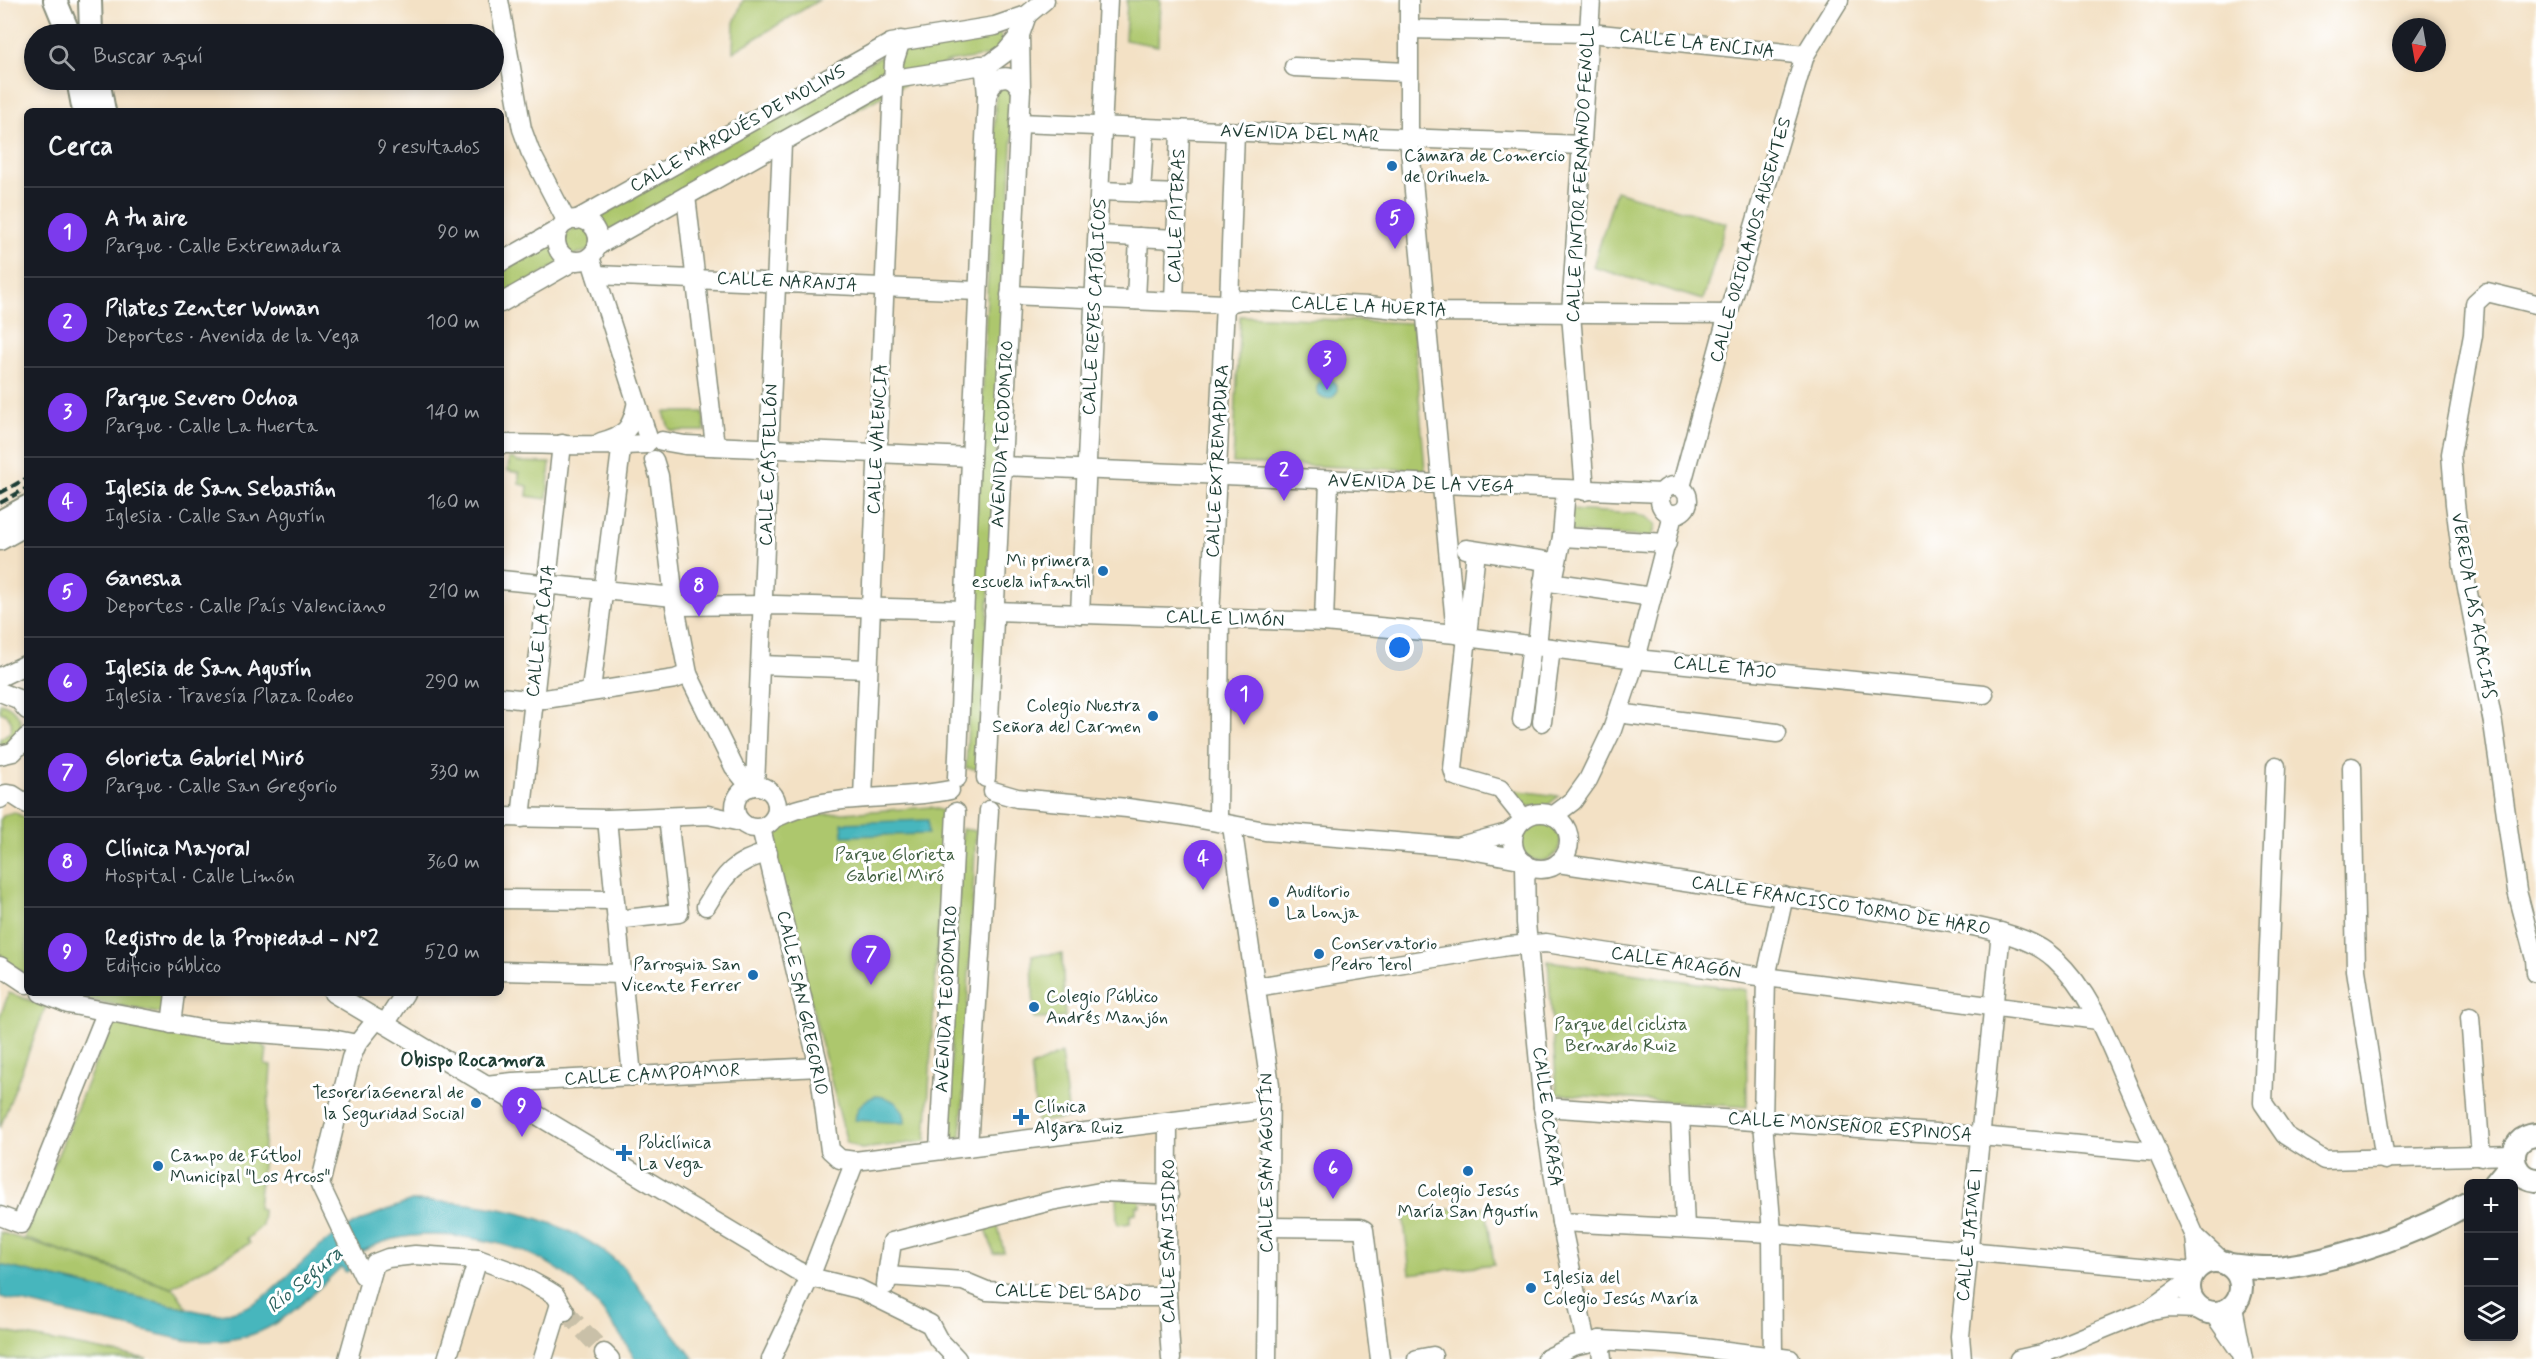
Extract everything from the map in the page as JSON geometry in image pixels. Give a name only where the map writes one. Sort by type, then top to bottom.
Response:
[{"type":"main road","points":[[55,0],[65,24]]},
{"type":"main road","points":[[90,0],[91,24]]},
{"type":"main road","points":[[80,90],[83,108]]},
{"type":"main road","points":[[100,90],[103,108]]},
{"type":"main road","points":[[0,522],[24,509]]},
{"type":"main road","points":[[2499,1179],[2513,1159],[2519,1142],[2536,1135]]},
{"type":"main road","points":[[2513,1159],[2520,1174],[2536,1181]]},
{"type":"main road","points":[[2518,1185],[2536,1181]]},
{"type":"main road","points":[[2222,1307],[2190,1297],[2194,1273],[2207,1262],[2252,1268],[2284,1267],[2340,1254],[2404,1233],[2449,1215],[2464,1206]]},
{"type":"main road","points":[[2222,1307],[2242,1282],[2235,1269],[2226,1263]]},
{"type":"main road","points":[[2222,1307],[2257,1282],[2284,1267]]},
{"type":"street","points":[[499,0],[503,24]]},
{"type":"street","points":[[1027,15],[1046,0]]},
{"type":"street","name":"CALLE REYES CATÓLICOS","points":[[1080,614],[1108,0]]},
{"type":"street","points":[[1409,0],[1409,138],[1448,546],[1461,636]]},
{"type":"street","name":"CALLE PINTOR FERNANDO FENOLL","points":[[1585,491],[1571,314],[1591,0]]},
{"type":"street","name":"CALLE ORIOLANOS AUSENTES","points":[[1681,487],[1728,314],[1805,55],[1839,0]]},
{"type":"street","name":"CALLE MARQUÉS DE MOLINS","points":[[504,260],[839,71],[901,40],[995,26],[1027,15]]},
{"type":"street","name":"AVENIDA TEODOMIRO","points":[[968,1147],[990,796],[994,611],[1019,123],[1010,83],[1020,35],[1027,15]]},
{"type":"street","points":[[995,26],[1002,30],[1008,38],[1007,51]]},
{"type":"street","points":[[504,28],[522,129],[530,151],[567,224]]},
{"type":"street","name":"CALLE LA ENCINA","points":[[1409,29],[1590,33],[1805,55]]},
{"type":"street","name":"CALLE MARQUÉS DE MOLINS","points":[[504,301],[894,79],[996,62],[1020,35]]},
{"type":"street","points":[[894,79],[895,55],[901,40]]},
{"type":"street","name":"AVENIDA TEODOMIRO","points":[[939,1150],[987,95],[985,73],[980,65]]},
{"type":"street","points":[[1294,67],[1408,72]]},
{"type":"street","name":"CALLE VALENCIA","points":[[863,798],[876,453],[886,287],[894,79]]},
{"type":"street","points":[[987,95],[994,81],[1010,83]]},
{"type":"street","name":"AVENIDA DEL MAR","points":[[1019,123],[1582,146]]},
{"type":"street","points":[[1142,193],[1145,128]]},
{"type":"street","name":"CALLE PITERAS","points":[[1173,302],[1180,130]]},
{"type":"street","name":"CALLE EXTREMADURA","points":[[1225,821],[1215,618],[1218,475],[1235,132]]},
{"type":"street","name":"CALLE CASTELLÓN","points":[[745,792],[761,665],[782,143]]},
{"type":"street","points":[[1101,191],[1178,194]]},
{"type":"street","points":[[686,196],[715,446]]},
{"type":"street","points":[[567,224],[588,222],[592,226],[598,238],[586,256]]},
{"type":"street","points":[[567,224],[557,246],[564,256],[586,256]]},
{"type":"street","points":[[1098,236],[1176,239]]},
{"type":"street","points":[[1136,300],[1139,237]]},
{"type":"street","points":[[586,256],[596,275],[639,414],[656,451],[674,601],[688,674],[745,792]]},
{"type":"street","name":"CALLE NARANJA","points":[[596,275],[978,291]]},
{"type":"street","name":"VEREDA LAS ACACIAS","points":[[2536,304],[2487,292],[2475,303],[2473,335],[2451,454],[2463,567],[2493,723],[2517,891],[2535,959],[2536,973]]},
{"type":"street","name":"CALLE LA HUERTA","points":[[1010,295],[1227,304],[1241,300],[1368,306],[1425,312],[1728,314]]},
{"type":"street","points":[[591,690],[604,591],[608,447],[612,439],[627,430],[639,414]]},
{"type":"street","points":[[504,444],[562,444],[656,451],[685,445],[971,457]]},
{"type":"street","name":"CALLE LA CAJA","points":[[521,818],[562,444]]},
{"type":"street","name":"AVENIDA DE LA VEGA","points":[[1001,466],[1442,485],[1566,494],[1585,491],[1662,493]]},
{"type":"street","points":[[1324,622],[1329,480]]},
{"type":"street","points":[[1670,487],[1681,487],[1689,501],[1684,511],[1673,515],[1662,507],[1662,493],[1670,487]]},
{"type":"street","points":[[1522,720],[1540,647],[1548,582],[1562,537],[1566,494]]},
{"type":"street","points":[[954,796],[968,773],[990,796],[1310,828],[1344,838],[1455,847],[1545,869],[1564,858],[1562,828],[1573,801],[1598,763],[1617,713],[1636,659],[1673,515]]},
{"type":"street","points":[[0,542],[24,528]]},
{"type":"street","points":[[1562,537],[1667,543]]},
{"type":"street","points":[[1448,546],[1546,561],[1548,582]]},
{"type":"street","points":[[1476,550],[1461,636],[1455,776],[1500,789],[1521,823]]},
{"type":"street","points":[[504,580],[674,601],[964,610]]},
{"type":"street","points":[[1548,582],[1652,597]]},
{"type":"street","name":"CALLE LIMÓN","points":[[994,611],[1324,622],[1461,636]]},
{"type":"street","name":"CALLE TAJO","points":[[1461,636],[1636,659],[1984,694]]},
{"type":"street","points":[[1540,647],[1542,722]]},
{"type":"street","points":[[761,665],[868,669]]},
{"type":"street","points":[[2,687],[24,667]]},
{"type":"street","points":[[504,697],[533,699],[675,679],[688,674]]},
{"type":"street","points":[[2,687],[24,688]]},
{"type":"street","points":[[2,687],[24,706]]},
{"type":"street","points":[[1617,713],[1777,733]]},
{"type":"street","points":[[2276,766],[2263,1103],[2285,1135],[2324,1160],[2481,1157],[2513,1159]]},
{"type":"street","points":[[2352,767],[2356,970],[2385,1160]]},
{"type":"street","points":[[708,815],[745,792],[767,788],[776,797],[771,816]]},
{"type":"street","points":[[741,822],[735,810],[745,792]]},
{"type":"street","points":[[504,817],[607,819],[708,815],[741,822],[747,826],[806,806],[863,798],[954,796]]},
{"type":"street","points":[[954,796],[962,816],[976,817],[990,796]]},
{"type":"street","points":[[1455,847],[1507,833],[1538,813],[1562,828],[1598,868]]},
{"type":"street","name":"CALLE SAN GREGORIO","points":[[771,816],[768,853],[819,1066],[830,1150],[840,1159],[855,1161]]},
{"type":"street","points":[[616,920],[679,913],[669,817]]},
{"type":"street","points":[[607,819],[632,1076]]},
{"type":"street","name":"CALLE SAN AGUSTÍN","points":[[1225,821],[1256,987],[1270,1085],[1267,1359]]},
{"type":"street","points":[[1521,823],[1514,843],[1528,864]]},
{"type":"street","points":[[706,906],[725,875],[747,859],[768,853]]},
{"type":"street","name":"CALLE FRANCISCO TORMO DE HARO","points":[[1558,863],[1952,922],[2001,932],[2028,942],[2054,958],[2075,981],[2098,1020],[2195,1236],[2226,1263]]},
{"type":"street","name":"CALLE OCARASA","points":[[1528,864],[1526,889],[1529,945],[1543,1107],[1561,1222],[1593,1342],[1602,1359]]},
{"type":"street","points":[[1546,1359],[1573,1346],[1593,1342],[1681,1352],[1779,1358],[1764,1122],[1766,977],[1784,896]]},
{"type":"street","points":[[504,898],[614,900]]},
{"type":"street","name":"CALLE JAIME I","points":[[1962,1359],[1959,1336],[2001,932]]},
{"type":"street","name":"CALLE ARAGÓN","points":[[1256,987],[1508,946],[1546,943],[1766,977],[2098,1020]]},
{"type":"street","points":[[0,966],[24,982]]},
{"type":"street","points":[[504,970],[623,974]]},
{"type":"street","points":[[47,996],[54,1000],[106,1013],[200,1029],[327,1038],[357,1044]]},
{"type":"street","points":[[171,1024],[175,996]]},
{"type":"street","points":[[338,996],[810,1277],[859,1289],[884,1299],[930,1324],[938,1339],[956,1359]]},
{"type":"street","points":[[369,1280],[363,1275],[320,1185],[351,1058],[357,1044],[381,1022],[403,996]]},
{"type":"street","points":[[0,1216],[21,1224],[106,1013]]},
{"type":"street","points":[[2470,1017],[2481,1157]]},
{"type":"street","name":"CALLE CAMPOAMOR","points":[[486,1085],[819,1066]]},
{"type":"street","name":"CALLE MONSEÑOR ESPINOSA","points":[[1543,1107],[1980,1136],[2158,1152]]},
{"type":"street","points":[[771,1359],[810,1277],[855,1161],[1269,1109]]},
{"type":"street","points":[[1680,1116],[1684,1227]]},
{"type":"street","name":"CALLE SAN ISIDRO","points":[[1168,1122],[1167,1297],[1171,1359]]},
{"type":"street","points":[[884,1299],[892,1242],[1051,1201],[1100,1192],[1169,1195]]},
{"type":"street","points":[[1561,1222],[1772,1233],[2194,1273]]},
{"type":"street","points":[[1268,1227],[1360,1228],[1364,1230],[1380,1359]]},
{"type":"street","name":"CALLE FRANCISCO TORMO DE HARO","points":[[2194,1273],[2195,1236]]},
{"type":"street","points":[[348,1359],[375,1263],[388,1258],[415,1255],[478,1259],[516,1273],[555,1295],[562,1307],[543,1359]]},
{"type":"street","points":[[447,1359],[478,1259]]},
{"type":"street","points":[[2147,1311],[2194,1273]]},
{"type":"street","name":"CALLE DEL BADO","points":[[887,1276],[963,1281],[987,1291],[1095,1297],[1105,1295],[1167,1297]]},
{"type":"street","points":[[2019,1359],[2042,1354],[2147,1311],[2169,1308],[2222,1307],[2242,1357]]},
{"type":"green space","points":[[743,0],[819,0],[733,52],[734,23]]},
{"type":"green space","points":[[1127,0],[1160,0],[1158,46],[1125,40]]},
{"type":"green space","points":[[997,22],[1005,53],[948,62],[585,252],[576,254],[504,295],[504,269],[564,237],[573,227],[581,227],[885,54],[886,59],[910,47]]},
{"type":"green space","points":[[1006,82],[1015,91],[980,764],[976,769],[966,768],[996,90]]},
{"type":"green space","points":[[1616,191],[1726,223],[1703,300],[1593,267]]},
{"type":"green space","points":[[1240,316],[1413,323],[1425,470],[1233,463]]},
{"type":"green space","points":[[664,412],[703,412],[705,431],[672,431]]},
{"type":"green space","points":[[512,458],[518,462],[550,463],[547,499],[527,496],[528,486],[519,484],[519,473],[508,471],[509,459]]},
{"type":"green space","points":[[1569,510],[1637,514],[1647,517],[1656,524],[1652,537],[1567,532]]},
{"type":"green space","points":[[0,703],[16,713],[20,719],[21,731],[12,743],[0,748],[0,739],[10,732],[12,725],[9,717],[0,712]]},
{"type":"green space","points":[[1511,790],[1559,796],[1544,808],[1518,805]]},
{"type":"green space","name":"Parque Glorieta Gabriel Miró","points":[[931,807],[945,812],[926,1141],[861,1149],[847,1143],[770,842],[776,825],[785,817]]},
{"type":"green space","points":[[14,812],[24,817],[24,974],[0,957],[0,820],[4,815]]},
{"type":"green space","points":[[1540,821],[1548,822],[1554,827],[1559,833],[1559,849],[1554,855],[1548,860],[1540,861],[1532,860],[1526,855],[1521,849],[1520,841],[1521,833],[1526,827],[1532,822]]},
{"type":"green space","points":[[962,829],[976,831],[961,1138],[947,1137]]},
{"type":"green space","points":[[1062,954],[1065,1018],[1034,1019],[1032,955]]},
{"type":"green space","name":"Parque del ciclista Bernardo Ruiz","points":[[1548,961],[1746,990],[1747,1107],[1557,1094]]},
{"type":"green space","points":[[9,993],[46,1006],[0,1128],[0,1016]]},
{"type":"green space","points":[[70,996],[164,996],[163,1005],[169,1009],[168,1015]]},
{"type":"green space","name":"Campo de Fútbol Municipal \"Los Arcos\"","points":[[112,1022],[264,1043],[263,1047],[267,1048],[265,1065],[271,1066],[258,1209],[263,1210],[262,1226],[247,1239],[250,1243],[172,1287],[24,1238]]},
{"type":"green space","points":[[1061,1053],[1069,1118],[1037,1122],[1031,1067]]},
{"type":"green space","points":[[1116,1195],[1140,1197],[1140,1206],[1136,1206],[1136,1213],[1130,1214],[1130,1223],[1119,1225],[1117,1222]]},
{"type":"green space","points":[[1486,1207],[1494,1264],[1410,1274],[1403,1212]]},
{"type":"green space","points":[[996,1219],[1004,1252],[994,1254],[984,1222]]},
{"type":"green space","points":[[0,1232],[174,1289],[188,1309],[0,1265]]},
{"type":"green space","points":[[0,1331],[147,1359],[0,1359]]},
{"type":"water","points":[[1327,379],[1334,382],[1337,389],[1334,396],[1327,399],[1320,396],[1317,389],[1320,382]]},
{"type":"water","points":[[928,820],[928,834],[843,836],[842,823]]},
{"type":"water","points":[[876,1096],[892,1100],[900,1107],[905,1123],[855,1120],[861,1104]]},
{"type":"water","name":"Río Segura","points":[[412,1201],[495,1208],[522,1214],[575,1234],[599,1248],[625,1269],[694,1359],[635,1359],[602,1311],[585,1291],[565,1274],[520,1250],[493,1242],[454,1236],[408,1237],[385,1241],[371,1247],[352,1256],[354,1268],[346,1272],[341,1267],[305,1301],[272,1326],[234,1339],[183,1340],[0,1297],[0,1265],[204,1312],[220,1314],[238,1310],[253,1304],[267,1294],[318,1248],[341,1231],[371,1216]]},
{"type":"tunnel","points":[[565,1311],[604,1353]]},
{"type":"railway","points":[[0,493],[24,480]]},
{"type":"railway","points":[[0,503],[24,490]]},
{"type":"place","name":"Cámara de Comercio de Orihuela","points":[[1392,166]]},
{"type":"place","name":"Ganesha","points":[[1395,249]]},
{"type":"place","name":"Parque Severo Ochoa","points":[[1327,390]]},
{"type":"place","name":"Pilates Zenter Woman","points":[[1284,501]]},
{"type":"place","name":"Mi primera escuela infantil","points":[[1103,571]]},
{"type":"place","name":"Clínica Mayoral","points":[[699,617]]},
{"type":"place","name":"Colegio Nuestra Señora del Carmen","points":[[1153,716]]},
{"type":"place","name":"A tu aire","points":[[1244,725]]},
{"type":"place","name":"Iglesia de San Sebastián","points":[[1203,890]]},
{"type":"place","name":"Auditorio La Lonja","points":[[1274,902]]},
{"type":"place","name":"Conservatorio Pedro Terol","points":[[1319,954]]},
{"type":"place","name":"Parroquia San Vicente Ferrer","points":[[753,975]]},
{"type":"place","name":"Glorieta Gabriel Miró","points":[[871,985]]},
{"type":"place","name":"Colegio Público Andrés Manjón","points":[[1034,1007]]},
{"type":"place","name":"TesoreríaGeneral de la Seguridad Social","points":[[476,1103]]},
{"type":"place","name":"Clínica Algara Ruiz","points":[[1021,1117]]},
{"type":"place","name":"Registro de la Propiedad - Nº2","points":[[522,1137]]},
{"type":"place","name":"Policlínica La Vega","points":[[624,1153]]},
{"type":"place","name":"Campo de Fútbol Municipal \"Los Arcos\"","points":[[158,1166]]},
{"type":"place","name":"Colegio Jesús María San Agustín","points":[[1468,1171]]},
{"type":"place","name":"Iglesia de San Agustín","points":[[1333,1199]]},
{"type":"place","name":"Iglesia del Colegio Jesús María","points":[[1531,1288]]},
{"type":"district","name":"Obispo Rocamora","points":[[473,1060]]}]
